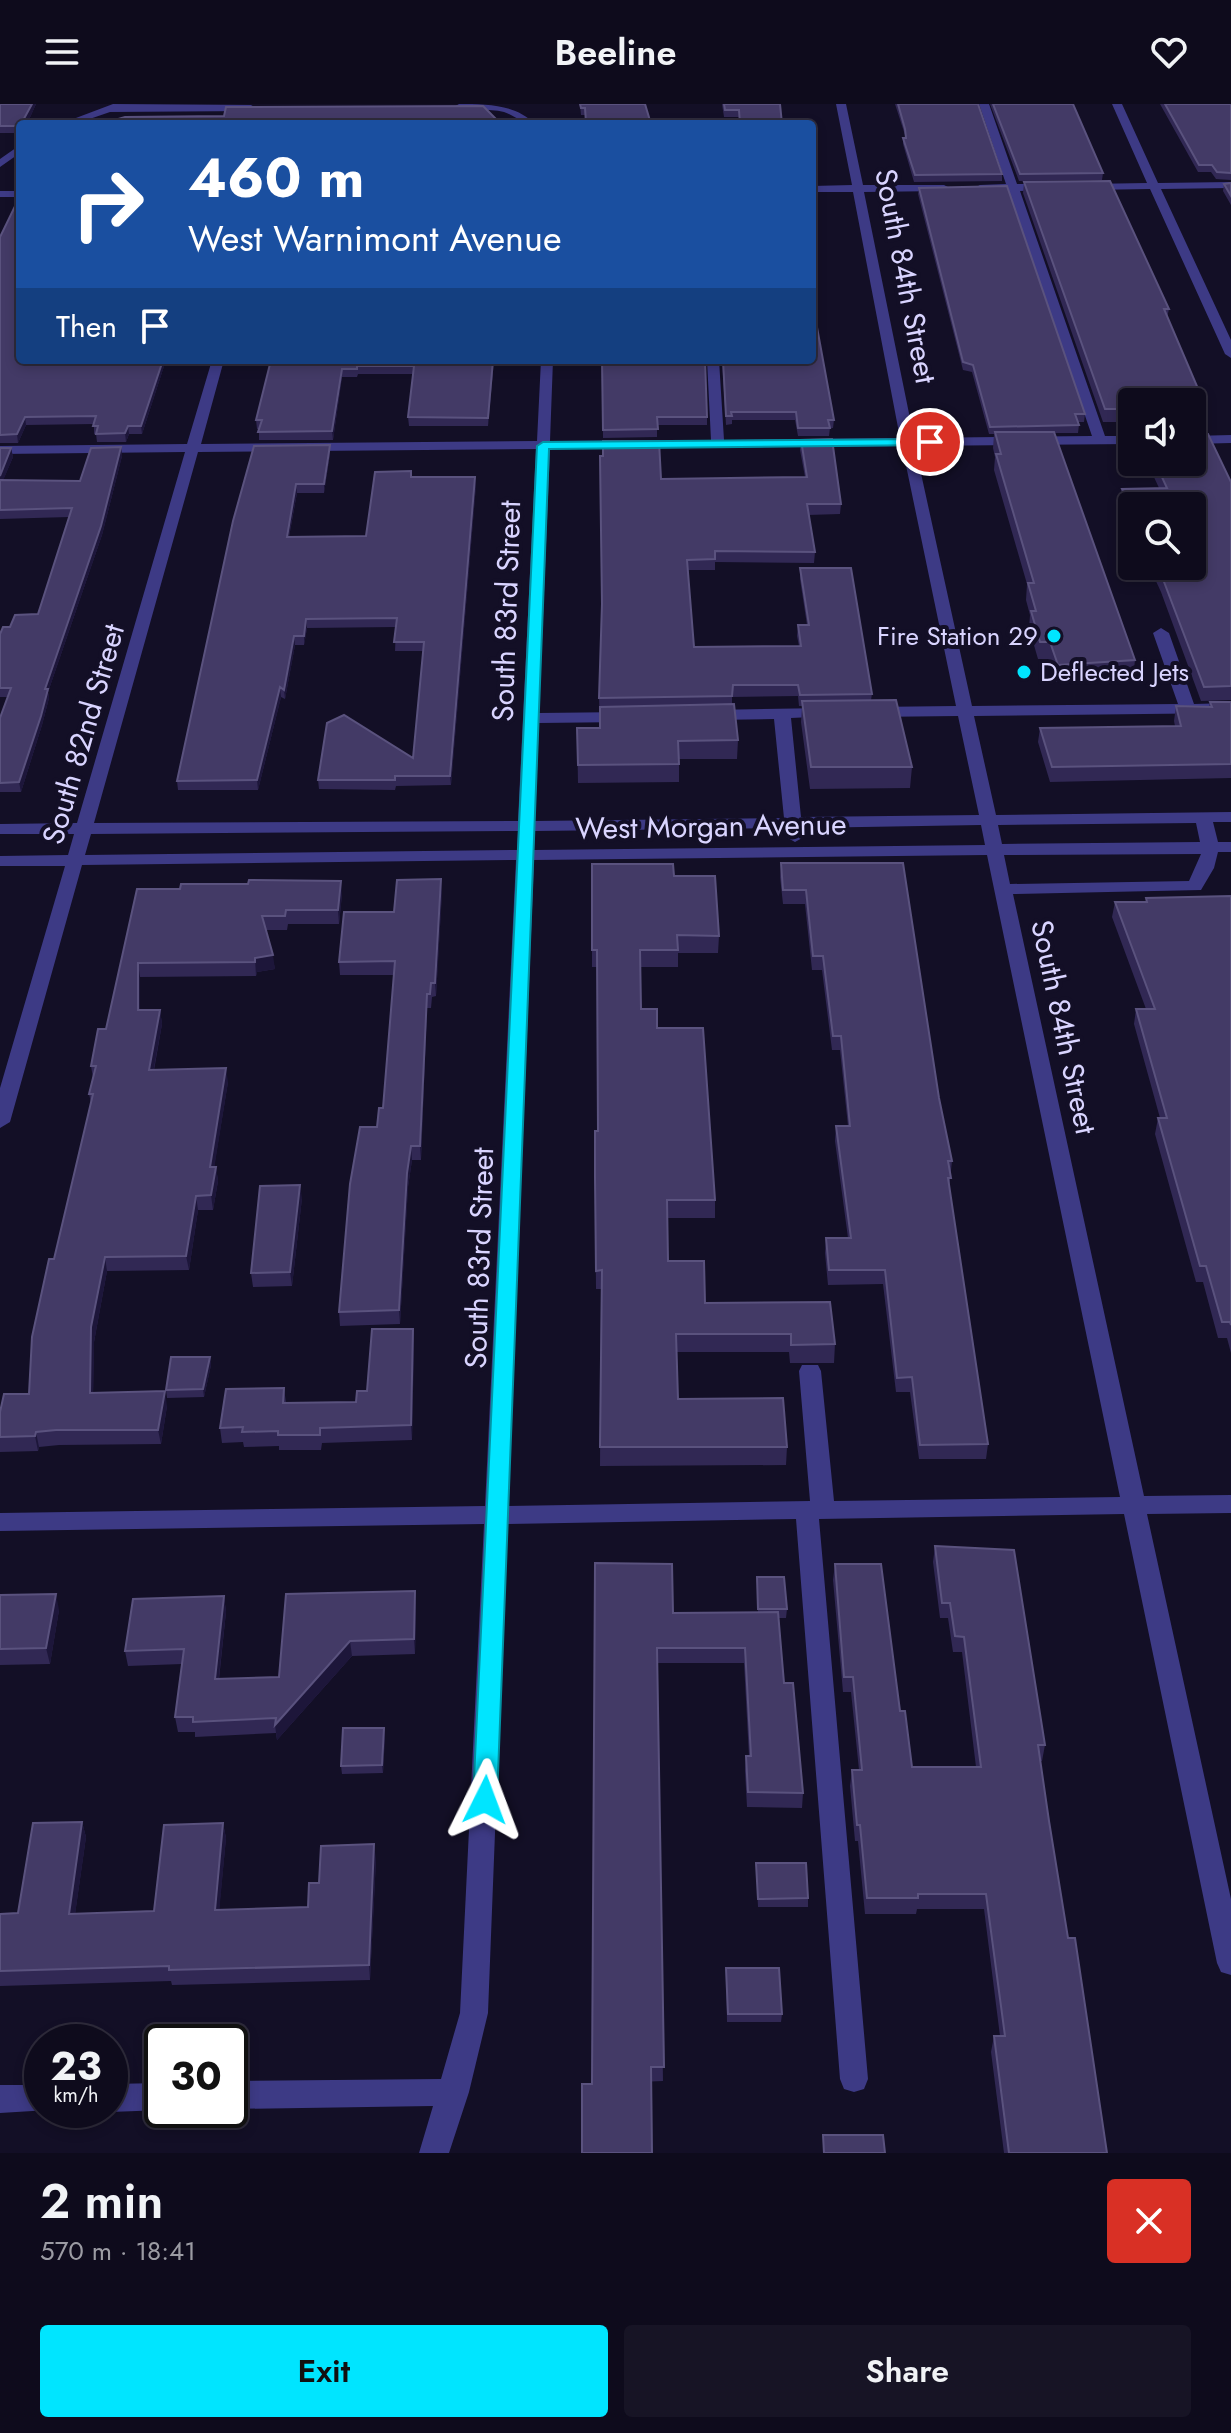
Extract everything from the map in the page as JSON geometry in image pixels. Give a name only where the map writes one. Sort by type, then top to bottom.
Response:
[{"type":"street","points":[[76,120],[124,104]]},
{"type":"street","name":"South 84th Street","points":[[841,104],[908,443],[991,822],[1231,1963]]},
{"type":"street","points":[[984,104],[1100,440]]},
{"type":"street","points":[[1117,104],[1231,354]]},
{"type":"street","points":[[451,105],[498,108],[526,120]]},
{"type":"street","points":[[107,109],[263,108]]},
{"type":"street","points":[[0,164],[16,151]]},
{"type":"street","points":[[1073,187],[1231,185]]},
{"type":"street","points":[[967,188],[1058,187]]},
{"type":"street","points":[[816,189],[952,188]]},
{"type":"street","name":"South 82nd Street","points":[[0,1122],[217,364]]},
{"type":"street","name":"South 83rd Street","points":[[434,2153],[454,2092],[474,2013],[547,364]]},
{"type":"street","points":[[713,364],[718,445]]},
{"type":"street","points":[[1206,440],[1231,439]]},
{"type":"street","points":[[0,450],[1118,440]]},
{"type":"street","points":[[1161,633],[1188,708]]},
{"type":"street","points":[[689,715],[1231,708]]},
{"type":"street","points":[[782,714],[797,853]]},
{"type":"street","points":[[531,718],[643,716]]},
{"type":"street","name":"West Morgan Avenue","points":[[0,829],[991,822],[1231,817]]},
{"type":"street","points":[[1004,889],[1195,886],[1209,863],[1212,847],[1203,818]]},
{"type":"street","name":"West Morgan Avenue","points":[[0,861],[1231,847]]},
{"type":"street","points":[[810,1371],[815,1512],[854,2079]]},
{"type":"street","points":[[0,1522],[1231,1504]]},
{"type":"street","points":[[248,2095],[454,2092]]},
{"type":"street","points":[[0,2099],[24,2099]]},
{"type":"building","points":[[0,104],[32,104],[23,120],[16,120],[16,126],[0,126]]},
{"type":"building","points":[[580,104],[645,104],[650,120],[586,120],[585,108],[581,108]]},
{"type":"building","points":[[724,104],[780,104],[782,120],[740,120],[739,110],[725,110]]},
{"type":"building","points":[[898,104],[978,104],[1002,174],[915,175],[903,138],[906,138],[905,129]]},
{"type":"building","points":[[993,104],[1073,104],[1103,173],[1020,174]]},
{"type":"building","points":[[1165,104],[1231,104],[1231,173],[1217,172],[1212,165],[1199,165]]},
{"type":"building","points":[[483,106],[497,120],[115,120],[125,117],[224,116],[226,107]]},
{"type":"building","points":[[1110,181],[1169,309],[1164,309],[1198,388],[1118,388],[1118,409],[1105,409],[1024,182]]},
{"type":"building","points":[[1231,183],[1231,196],[1224,184]]},
{"type":"building","points":[[1007,186],[1085,414],[1075,414],[1079,425],[990,427],[973,365],[963,362],[919,188]]},
{"type":"building","points":[[16,204],[16,364],[162,364],[141,426],[128,426],[125,433],[96,434],[98,426],[93,426],[96,416],[25,417],[17,434],[0,435],[0,237]]},
{"type":"building","points":[[816,322],[834,420],[828,420],[830,428],[798,428],[796,412],[731,412],[732,416],[726,416],[723,364],[816,364]]},
{"type":"building","points":[[270,364],[493,364],[488,418],[408,417],[414,366],[357,366],[357,369],[342,369],[332,431],[258,432],[262,420],[256,420]]},
{"type":"building","points":[[602,364],[705,364],[707,417],[657,417],[658,429],[603,430]]},
{"type":"building","points":[[995,432],[1054,432],[1135,660],[1058,665],[1050,642],[1040,642],[1031,611],[1036,611],[1028,583],[1034,583],[996,454],[1001,454]]},
{"type":"building","points":[[1208,434],[1231,482],[1231,686],[1204,687],[1163,580],[1206,580],[1206,492],[1123,492],[1122,489],[1167,488],[1161,476],[1206,476]]},
{"type":"building","points":[[832,439],[841,504],[807,504],[815,552],[715,551],[715,559],[687,560],[694,647],[801,646],[798,625],[809,625],[800,568],[851,568],[872,694],[800,695],[798,685],[733,685],[732,696],[599,698],[602,604],[600,456],[603,456],[603,441],[659,441],[661,479],[807,477],[801,440]]},
{"type":"building","points":[[330,445],[324,484],[296,484],[287,537],[366,536],[375,472],[411,471],[411,477],[475,477],[450,776],[318,780],[327,723],[344,715],[413,758],[424,642],[394,642],[397,618],[306,619],[304,636],[294,636],[284,690],[280,687],[257,780],[177,781],[233,521],[254,446]]},
{"type":"building","points":[[121,447],[101,526],[45,689],[48,689],[41,716],[19,782],[0,783],[0,718],[11,688],[0,688],[0,634],[3,627],[10,627],[15,615],[38,614],[72,508],[0,510],[0,480],[80,481],[91,448]]},
{"type":"building","points":[[0,448],[11,448],[0,476]]},
{"type":"building","points":[[896,700],[912,767],[811,767],[802,701]]},
{"type":"building","points":[[1210,702],[1231,702],[1231,764],[1052,767],[1040,728],[1181,726],[1176,706],[1212,707]]},
{"type":"building","points":[[734,704],[738,740],[678,741],[679,764],[578,765],[577,728],[600,728],[600,707]]},
{"type":"building","points":[[781,863],[903,863],[939,1098],[952,1161],[948,1161],[951,1178],[948,1178],[988,1444],[920,1445],[912,1377],[897,1378],[885,1270],[829,1270],[826,1238],[851,1238],[836,1126],[850,1126],[841,1036],[833,1036],[823,956],[813,956],[806,890],[783,890]]},
{"type":"building","points":[[592,864],[673,864],[674,876],[715,876],[719,936],[677,935],[678,950],[640,950],[641,1009],[657,1009],[657,1028],[703,1028],[715,1200],[667,1200],[668,1261],[704,1261],[705,1303],[830,1302],[835,1344],[791,1345],[791,1334],[676,1334],[678,1399],[783,1398],[787,1447],[600,1447],[602,1270],[596,1271],[597,950],[592,950]]},
{"type":"building","points":[[441,879],[435,983],[431,983],[430,994],[427,994],[420,1146],[411,1146],[407,1173],[399,1310],[339,1312],[350,1184],[360,1127],[377,1127],[379,1108],[383,1108],[395,961],[339,962],[344,912],[394,912],[397,880]]},
{"type":"building","points":[[249,880],[341,881],[338,910],[286,910],[285,916],[262,916],[273,955],[255,958],[255,962],[138,963],[138,1010],[160,1010],[149,1070],[226,1068],[210,1167],[216,1167],[211,1195],[196,1196],[186,1256],[105,1257],[91,1327],[90,1393],[165,1391],[158,1430],[56,1430],[36,1432],[35,1436],[0,1437],[4,1394],[29,1394],[32,1337],[49,1259],[54,1259],[93,1094],[89,1094],[96,1066],[91,1066],[98,1029],[106,1029],[137,889],[180,889],[181,884],[248,884]]},
{"type":"building","points":[[1231,896],[1231,1325],[1230,1322],[1222,1322],[1206,1266],[1200,1266],[1158,1118],[1167,1118],[1136,1009],[1155,1009],[1115,902]]},
{"type":"building","points":[[300,1185],[290,1272],[251,1273],[260,1186]]},
{"type":"building","points":[[372,1329],[413,1329],[411,1425],[320,1428],[320,1435],[278,1435],[278,1431],[242,1432],[243,1427],[220,1428],[226,1389],[284,1388],[283,1403],[356,1402],[357,1391],[367,1391]]},
{"type":"building","points":[[171,1357],[210,1357],[203,1389],[166,1390]]},
{"type":"building","points":[[935,1546],[1014,1550],[1045,1745],[1038,1745],[1049,1821],[1068,1938],[1075,1938],[1107,2153],[1009,2153],[994,2036],[1005,2036],[986,1894],[867,1898],[852,1770],[862,1770],[853,1677],[844,1677],[835,1564],[881,1564],[900,1711],[905,1711],[912,1767],[981,1767],[964,1637],[955,1636],[950,1603],[942,1603]]},
{"type":"building","points":[[595,1563],[672,1564],[673,1613],[778,1612],[784,1683],[793,1683],[803,1793],[748,1792],[746,1756],[751,1756],[745,1648],[657,1648],[664,2067],[651,2067],[652,2153],[582,2153],[582,2084],[592,2084]]},
{"type":"building","points":[[757,1577],[784,1577],[787,1609],[758,1609]]},
{"type":"building","points":[[415,1591],[414,1639],[350,1641],[275,1725],[276,1718],[193,1722],[193,1717],[175,1717],[184,1649],[125,1651],[133,1599],[224,1596],[215,1679],[279,1677],[286,1594]]},
{"type":"building","points":[[56,1594],[46,1648],[0,1649],[0,1595]]},
{"type":"building","points":[[343,1728],[384,1728],[382,1765],[341,1766]]},
{"type":"building","points":[[82,1822],[69,1914],[154,1911],[164,1825],[223,1823],[215,1910],[308,1907],[309,1883],[319,1883],[321,1846],[374,1844],[369,1965],[0,1971],[0,1914],[18,1913],[33,1823]]},
{"type":"building","points":[[756,1863],[806,1863],[808,1898],[758,1899]]},
{"type":"building","points":[[726,1968],[779,1968],[782,2014],[728,2014]]},
{"type":"building","points":[[823,2135],[883,2135],[885,2153],[824,2153]]},
{"type":"place","name":"Fire Station 29","points":[[1054,636]]},
{"type":"place","name":"Deflected Jets","points":[[1024,672]]},
{"type":"route","points":[[485,1800],[543,446],[930,442]]}]
